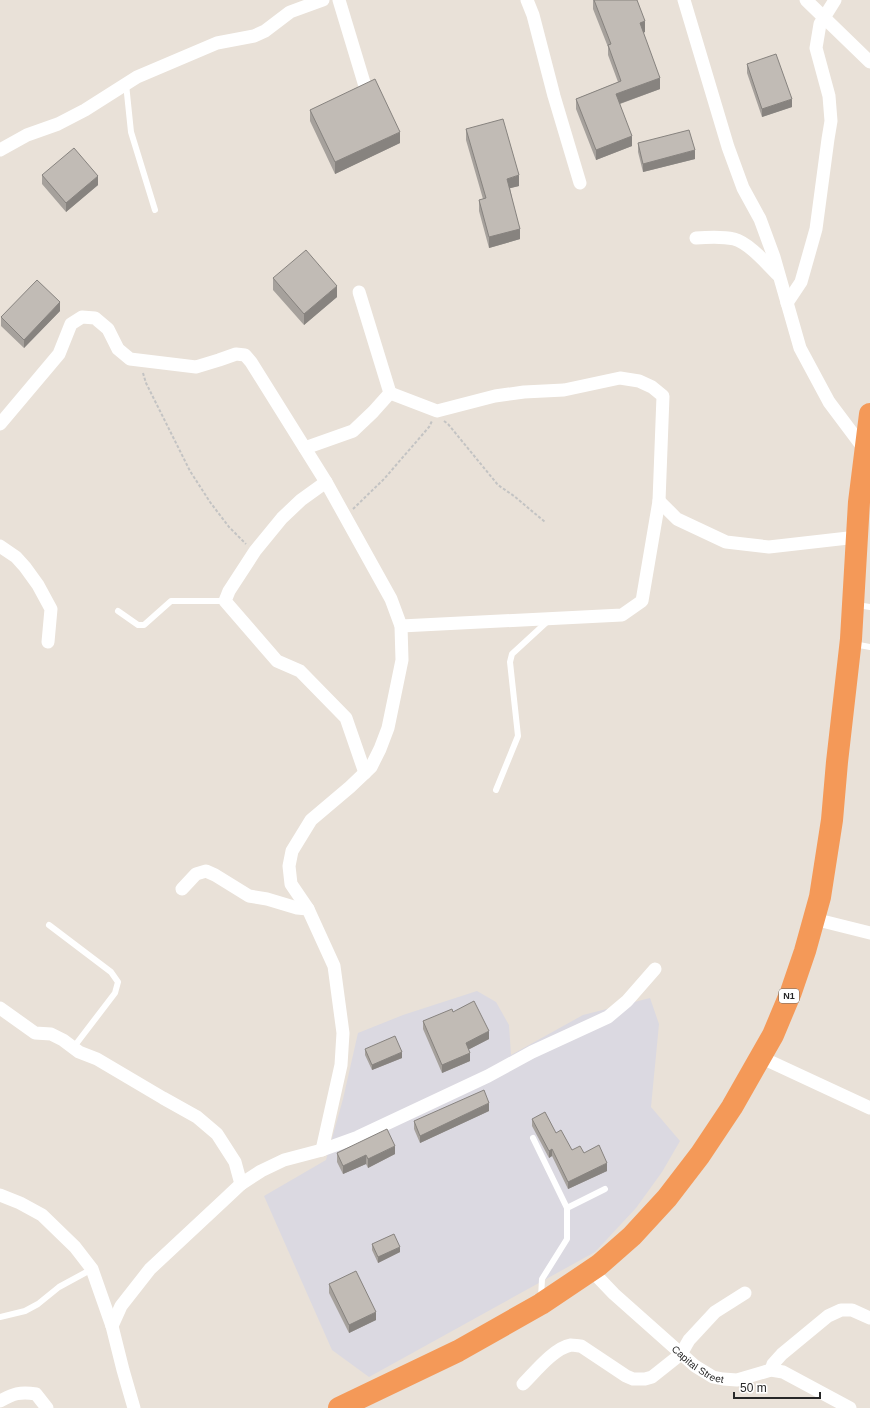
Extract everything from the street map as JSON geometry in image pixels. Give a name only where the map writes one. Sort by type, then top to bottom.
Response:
[{"type":"highway","name":"N1","points":[[339,1408],[458,1351],[541,1304],[592,1271],[632,1236],[668,1198],[700,1155],[728,1112],[773,1035],[791,992],[805,951],[820,897],[832,820],[837,762],[860,645],[862,605],[857,537],[859,502],[867,450],[870,414]]},
{"type":"street","points":[[339,0],[365,86]]},
{"type":"street","points":[[527,0],[533,15],[554,96],[580,183]]},
{"type":"street","points":[[684,0],[728,147],[743,188],[760,219],[774,257],[800,348],[829,402],[867,450]]},
{"type":"street","points":[[806,0],[870,62]]},
{"type":"street","points":[[787,303],[801,282],[816,229],[831,121],[829,96],[816,48],[820,24],[835,0]]},
{"type":"street","points":[[0,150],[27,135],[65,121],[137,77],[217,44],[254,36],[265,31],[290,12],[319,1]]},
{"type":"street","points":[[696,238],[715,237],[735,240],[755,252],[779,276]]},
{"type":"street","points":[[359,292],[390,393],[436,413],[495,396],[524,392],[564,390],[620,378],[639,381],[652,387],[663,396],[659,501],[642,601],[622,615],[401,626]]},
{"type":"street","points":[[0,424],[58,354],[70,324],[82,317],[95,318],[108,330],[118,349],[130,359],[196,367],[236,354],[245,355],[326,482],[391,599],[401,626],[402,660],[388,728],[371,767],[311,820],[292,851],[289,866],[291,884],[308,909],[334,966],[343,1033],[341,1065],[322,1150]]},
{"type":"street","points":[[305,448],[353,431],[390,393]]},
{"type":"street","points":[[326,482],[301,500],[282,518],[254,551],[229,591],[225,601],[277,661],[300,671],[346,718],[365,773]]},
{"type":"street","points":[[659,501],[678,519],[726,542],[769,547],[857,537]]},
{"type":"street","points":[[0,546],[16,557],[25,567],[38,585],[51,609],[48,642]]},
{"type":"street","points":[[182,889],[196,874],[206,871],[249,896],[267,899],[297,908],[308,909]]},
{"type":"street","points":[[814,918],[870,933]]},
{"type":"street","points":[[112,1326],[121,1306],[150,1269],[241,1184],[261,1171],[284,1160],[322,1150],[358,1137],[488,1076],[532,1052],[608,1017],[627,1001],[655,969]]},
{"type":"street","points":[[0,1008],[34,1033],[50,1034],[63,1040],[79,1052],[97,1059],[197,1117],[217,1134],[235,1162],[241,1184]]},
{"type":"street","points":[[760,1057],[870,1108]]},
{"type":"street","points":[[0,1195],[20,1203],[42,1215],[75,1247],[92,1269],[112,1326],[134,1408]]},
{"type":"street","name":"Capital Street","points":[[592,1271],[614,1294],[681,1354],[695,1366],[713,1377],[737,1380],[771,1370]]},
{"type":"street","points":[[523,1384],[553,1354],[562,1348],[572,1345],[581,1346],[626,1376],[633,1379],[645,1380],[652,1377],[681,1354],[689,1340],[715,1312],[745,1293]]},
{"type":"street","points":[[850,1408],[782,1372],[771,1370],[773,1364],[782,1354],[828,1316],[841,1310],[852,1310],[870,1318]]},
{"type":"street","points":[[0,1401],[13,1394],[25,1392],[36,1394],[47,1408]]},
{"type":"lane","points":[[126,84],[131,132],[155,210]]},
{"type":"lane","points":[[118,611],[138,625],[144,625],[170,601],[225,601]]},
{"type":"lane","points":[[496,790],[518,736],[510,662],[512,654],[550,619]]},
{"type":"lane","points":[[49,926],[111,972],[118,982],[115,993],[73,1048]]},
{"type":"lane","points":[[533,1138],[567,1208],[568,1239],[542,1279],[541,1304]]},
{"type":"lane","points":[[567,1208],[605,1189]]},
{"type":"lane","points":[[0,1317],[25,1311],[38,1304],[59,1287],[92,1269]]},
{"type":"path","points":[[139,360],[146,383],[190,470],[210,502],[229,527],[254,551]]},
{"type":"path","points":[[345,517],[384,479],[429,426],[436,413],[448,424],[498,485],[514,496],[545,522]]},
{"type":"shaded area","points":[[477,991],[496,1002],[509,1025],[511,1055],[583,1015],[650,998],[659,1024],[651,1107],[680,1141],[662,1172],[636,1208],[595,1252],[369,1377],[332,1350],[264,1196],[326,1160],[343,1099],[358,1033],[403,1015]]},
{"type":"building","points":[[594,0],[637,0],[645,21],[640,23],[660,78],[616,94],[632,136],[596,150],[576,99],[621,81],[608,45],[611,44]]},
{"type":"building","points":[[776,54],[792,99],[762,109],[747,64]]},
{"type":"building","points":[[375,79],[400,132],[335,162],[310,110]]},
{"type":"building","points":[[503,119],[519,175],[507,179],[520,229],[489,237],[479,200],[486,198],[466,129]]},
{"type":"building","points":[[689,130],[695,150],[643,164],[638,143]]},
{"type":"building","points":[[74,148],[98,176],[66,203],[42,175]]},
{"type":"building","points":[[306,250],[337,286],[304,314],[273,278]]},
{"type":"building","points":[[37,280],[60,302],[24,340],[1,317]]},
{"type":"building","points":[[474,1001],[489,1031],[466,1043],[470,1053],[442,1065],[423,1021],[452,1009],[453,1012]]},
{"type":"building","points":[[395,1036],[402,1052],[372,1065],[365,1049]]},
{"type":"building","points":[[484,1090],[489,1103],[420,1136],[414,1121]]},
{"type":"building","points":[[545,1112],[556,1133],[561,1130],[572,1150],[580,1146],[584,1153],[599,1145],[607,1163],[568,1182],[552,1149],[549,1151],[532,1119]]},
{"type":"building","points":[[387,1129],[395,1146],[368,1159],[366,1155],[343,1166],[337,1153]]},
{"type":"building","points":[[394,1234],[400,1247],[378,1257],[372,1244]]},
{"type":"building","points":[[356,1271],[376,1312],[349,1325],[329,1284]]}]
